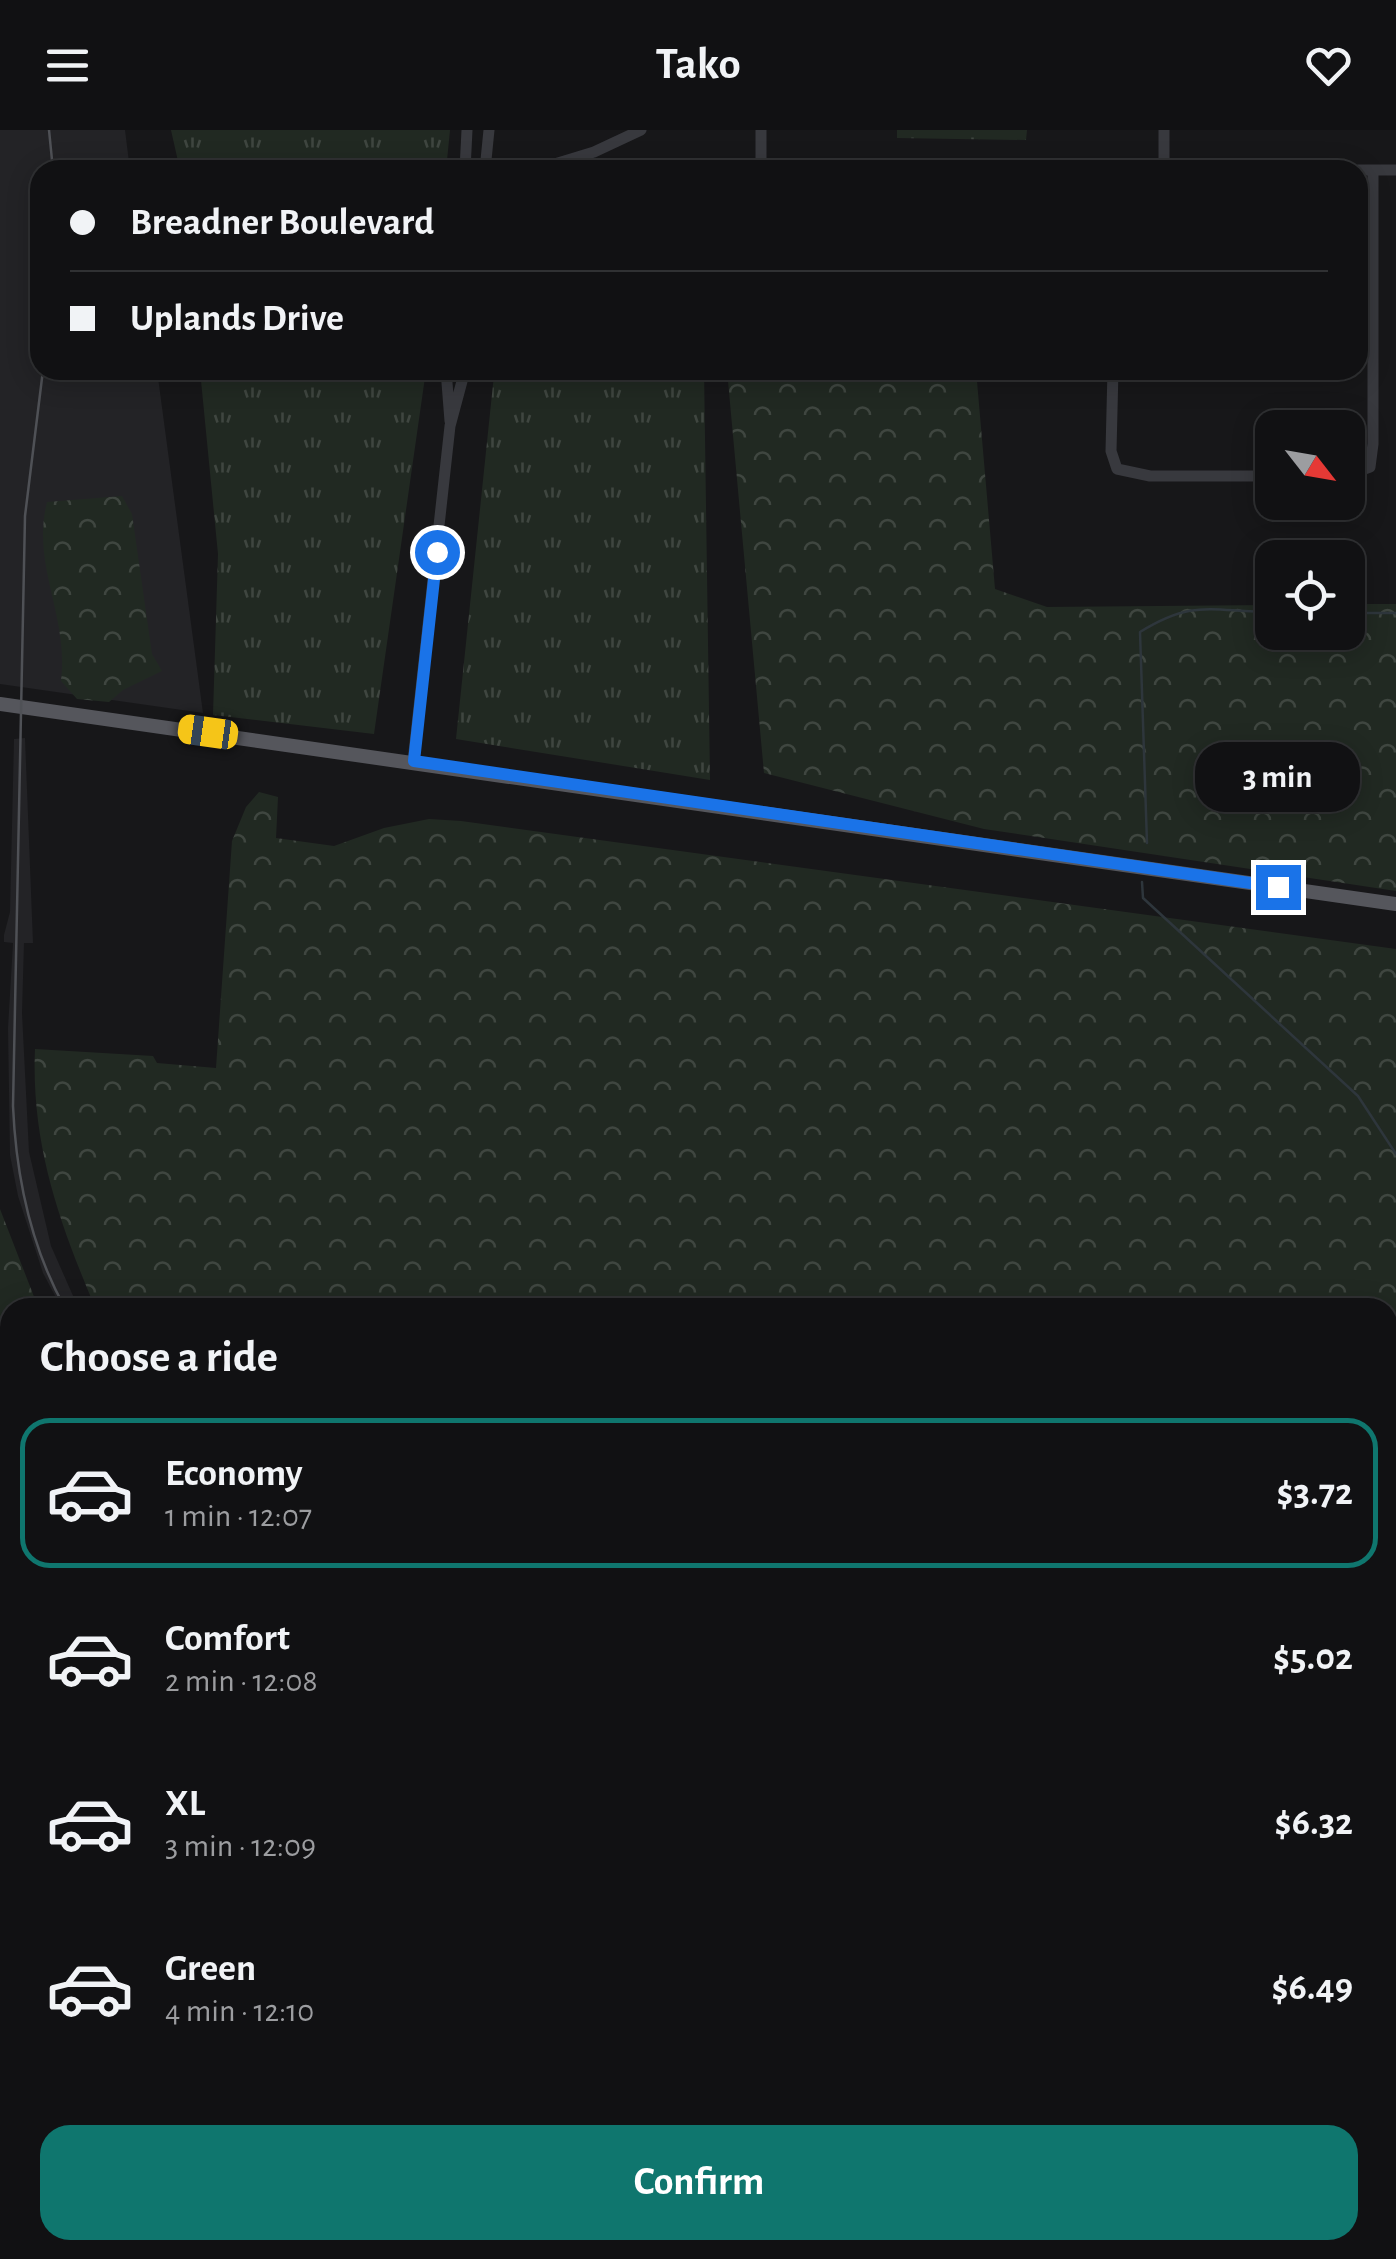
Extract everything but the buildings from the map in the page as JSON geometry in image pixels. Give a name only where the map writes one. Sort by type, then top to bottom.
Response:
[{"type":"main road","points":[[0,704],[1396,904]]},
{"type":"street","points":[[465,160],[468,130]]},
{"type":"street","points":[[486,160],[488,130]]},
{"type":"street","points":[[568,160],[641,130]]},
{"type":"street","points":[[761,160],[762,130]]},
{"type":"street","points":[[1164,130],[1164,160]]},
{"type":"street","points":[[1368,170],[1396,170]]},
{"type":"street","points":[[1365,470],[1370,468],[1372,170]]},
{"type":"street","points":[[447,380],[450,426]]},
{"type":"street","points":[[414,761],[450,426],[463,380]]},
{"type":"street","points":[[1113,380],[1111,451],[1117,469],[1150,476],[1255,476]]},
{"type":"shaded area","points":[[0,130],[125,130],[129,160],[30,160],[30,380],[158,380],[203,713],[0,684]]},
{"type":"shaded area","points":[[25,738],[33,943],[24,943],[22,1013],[29,1152],[51,1246],[74,1298],[56,1298],[43,1273],[18,1196],[10,1155],[8,1028],[13,943],[4,942],[4,935],[10,912],[14,739]]},
{"type":"green space","points":[[171,130],[450,130],[447,160],[178,160]]},
{"type":"green space","points":[[897,130],[1027,130],[1026,140],[897,138]]},
{"type":"green space","points":[[201,380],[425,380],[374,734],[213,715],[218,554]]},
{"type":"green space","points":[[493,380],[704,380],[710,780],[456,739]]},
{"type":"green space","points":[[728,380],[977,380],[995,589],[1047,607],[1255,605],[1255,650],[1365,650],[1365,604],[1396,604],[1396,891],[984,829],[764,773]]},
{"type":"green space","points":[[122,496],[132,514],[152,654],[162,671],[123,690],[109,702],[77,699],[61,681],[60,634],[44,548],[47,502]]},
{"type":"green space","points":[[259,792],[278,797],[276,838],[334,846],[384,828],[429,819],[461,821],[1396,949],[1396,1298],[91,1298],[50,1182],[38,1117],[35,1049],[153,1056],[157,1063],[216,1068],[232,841],[246,807]]},
{"type":"green space","points":[[0,1209],[35,1298],[0,1298]]},
{"type":"waterway","points":[[1147,843],[1140,632],[1190,611],[1255,611]]},
{"type":"waterway","points":[[1365,613],[1396,613]]},
{"type":"waterway","points":[[1142,882],[1143,898],[1358,1096],[1396,1154]]},
{"type":"tram line","points":[[49,130],[52,160]]},
{"type":"tram line","points":[[42,380],[25,516],[13,1106],[27,1210],[60,1298]]},
{"type":"route","points":[[437,552],[414,761],[1278,887]]}]
